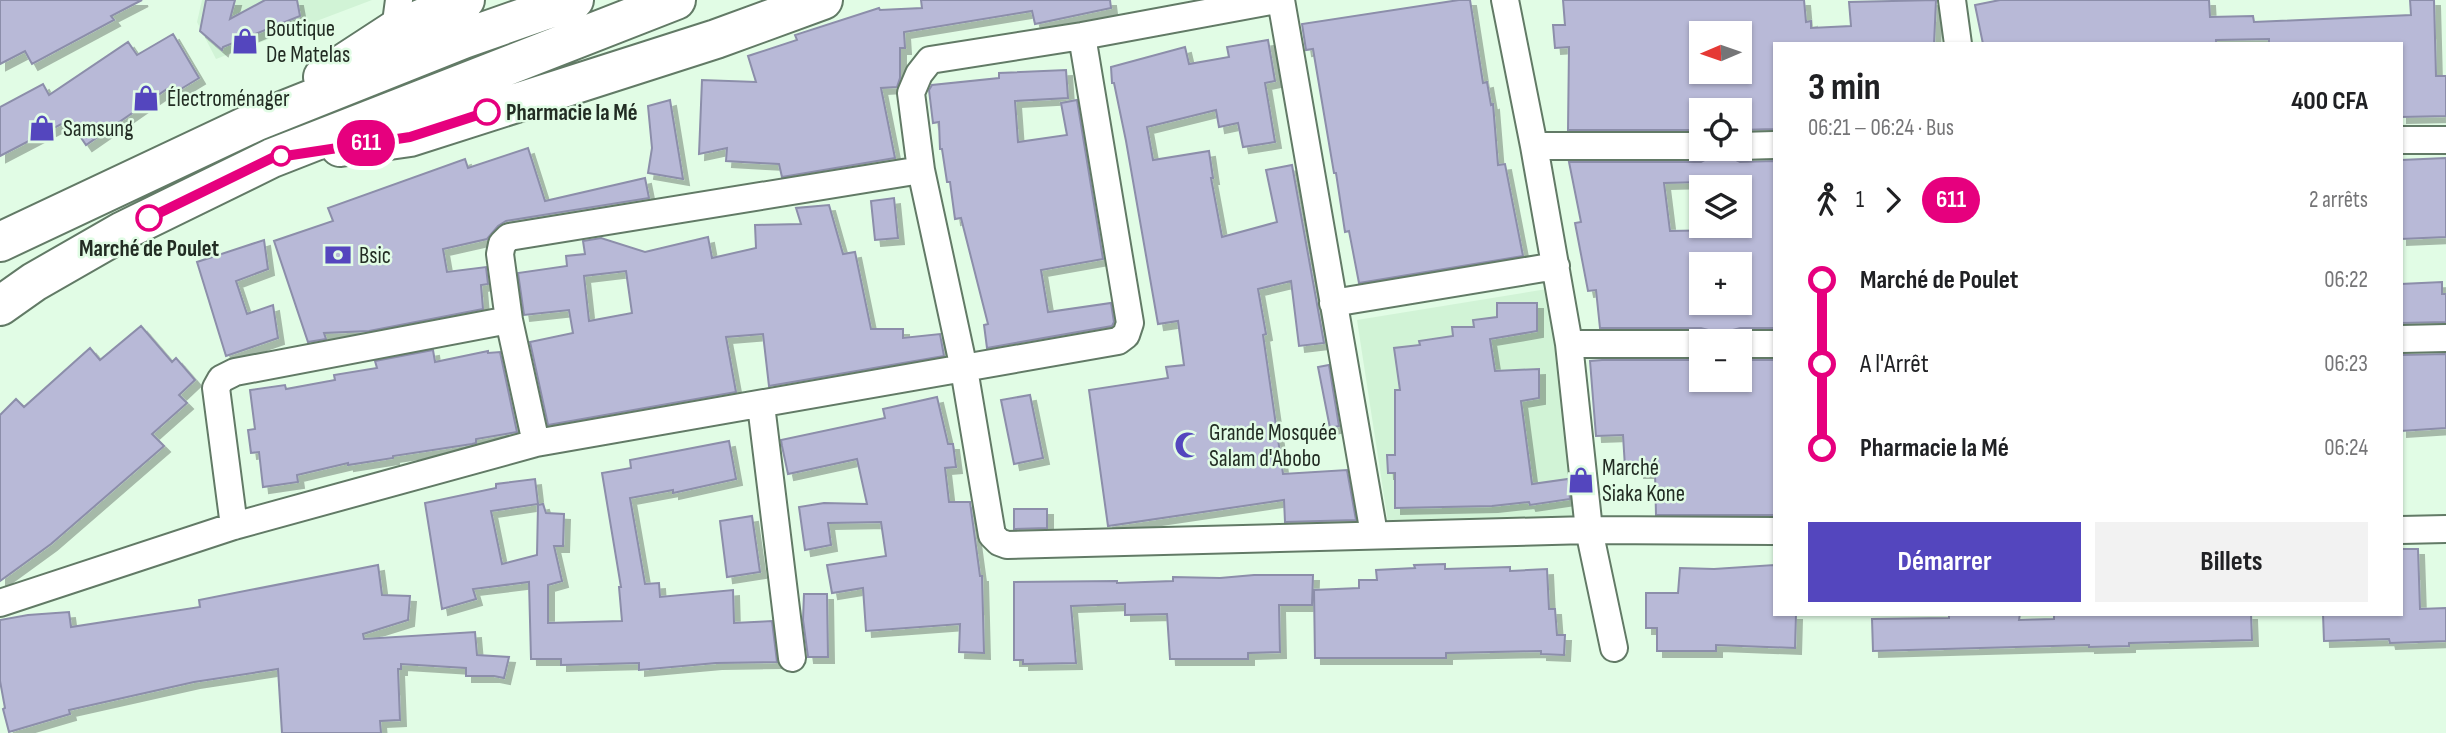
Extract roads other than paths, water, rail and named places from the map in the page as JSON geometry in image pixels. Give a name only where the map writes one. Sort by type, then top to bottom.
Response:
[{"type":"main road","points":[[257,121],[397,15],[465,0]]},
{"type":"main road","points":[[0,242],[257,121],[463,39],[574,0]]},
{"type":"main road","points":[[0,306],[34,282],[123,231],[272,158],[676,0]]},
{"type":"main road","points":[[272,158],[410,137],[716,39],[822,0]]},
{"type":"street","points":[[1276,0],[1082,36],[930,60],[919,74],[911,93],[921,170],[964,369],[992,535],[1007,545],[1589,530],[1773,531]]},
{"type":"street","points":[[1281,0],[1374,534]]},
{"type":"street","points":[[1505,0],[1556,266],[1569,344],[1589,530],[1614,648]]},
{"type":"street","points":[[1952,0],[1958,42]]},
{"type":"street","points":[[0,603],[234,526],[536,443],[1118,341],[1126,335],[1130,323],[1082,36]]},
{"type":"street","points":[[2403,140],[2446,140]]},
{"type":"street","points":[[1752,146],[1773,145]]},
{"type":"street","points":[[1534,146],[1689,146]]},
{"type":"street","points":[[536,443],[509,320],[500,254],[502,244],[509,237],[921,170]]},
{"type":"street","points":[[1333,303],[1556,266]]},
{"type":"street","points":[[234,526],[216,388],[221,379],[235,372],[509,320]]},
{"type":"street","points":[[2403,339],[2446,338]]},
{"type":"street","points":[[1569,344],[1689,344]]},
{"type":"street","points":[[1752,344],[1773,344]]},
{"type":"street","points":[[761,405],[792,657]]},
{"type":"street","points":[[2403,530],[2446,529]]},
{"type":"place","name":"Boutique De Matelas","points":[[245,41]]},
{"type":"place","name":"Électroménager","points":[[146,98]]},
{"type":"place","name":"Pharmacie la Mé","points":[[487,112]]},
{"type":"place","name":"Samsung","points":[[42,128]]},
{"type":"place","name":"Marché de Poulet","points":[[149,218]]},
{"type":"place","name":"Bsic","points":[[338,255]]},
{"type":"place","name":"Grande Mosquée Salam d'Abobo","points":[[1188,445]]},
{"type":"place","name":"Marché Siaka Kone","points":[[1581,480]]}]
